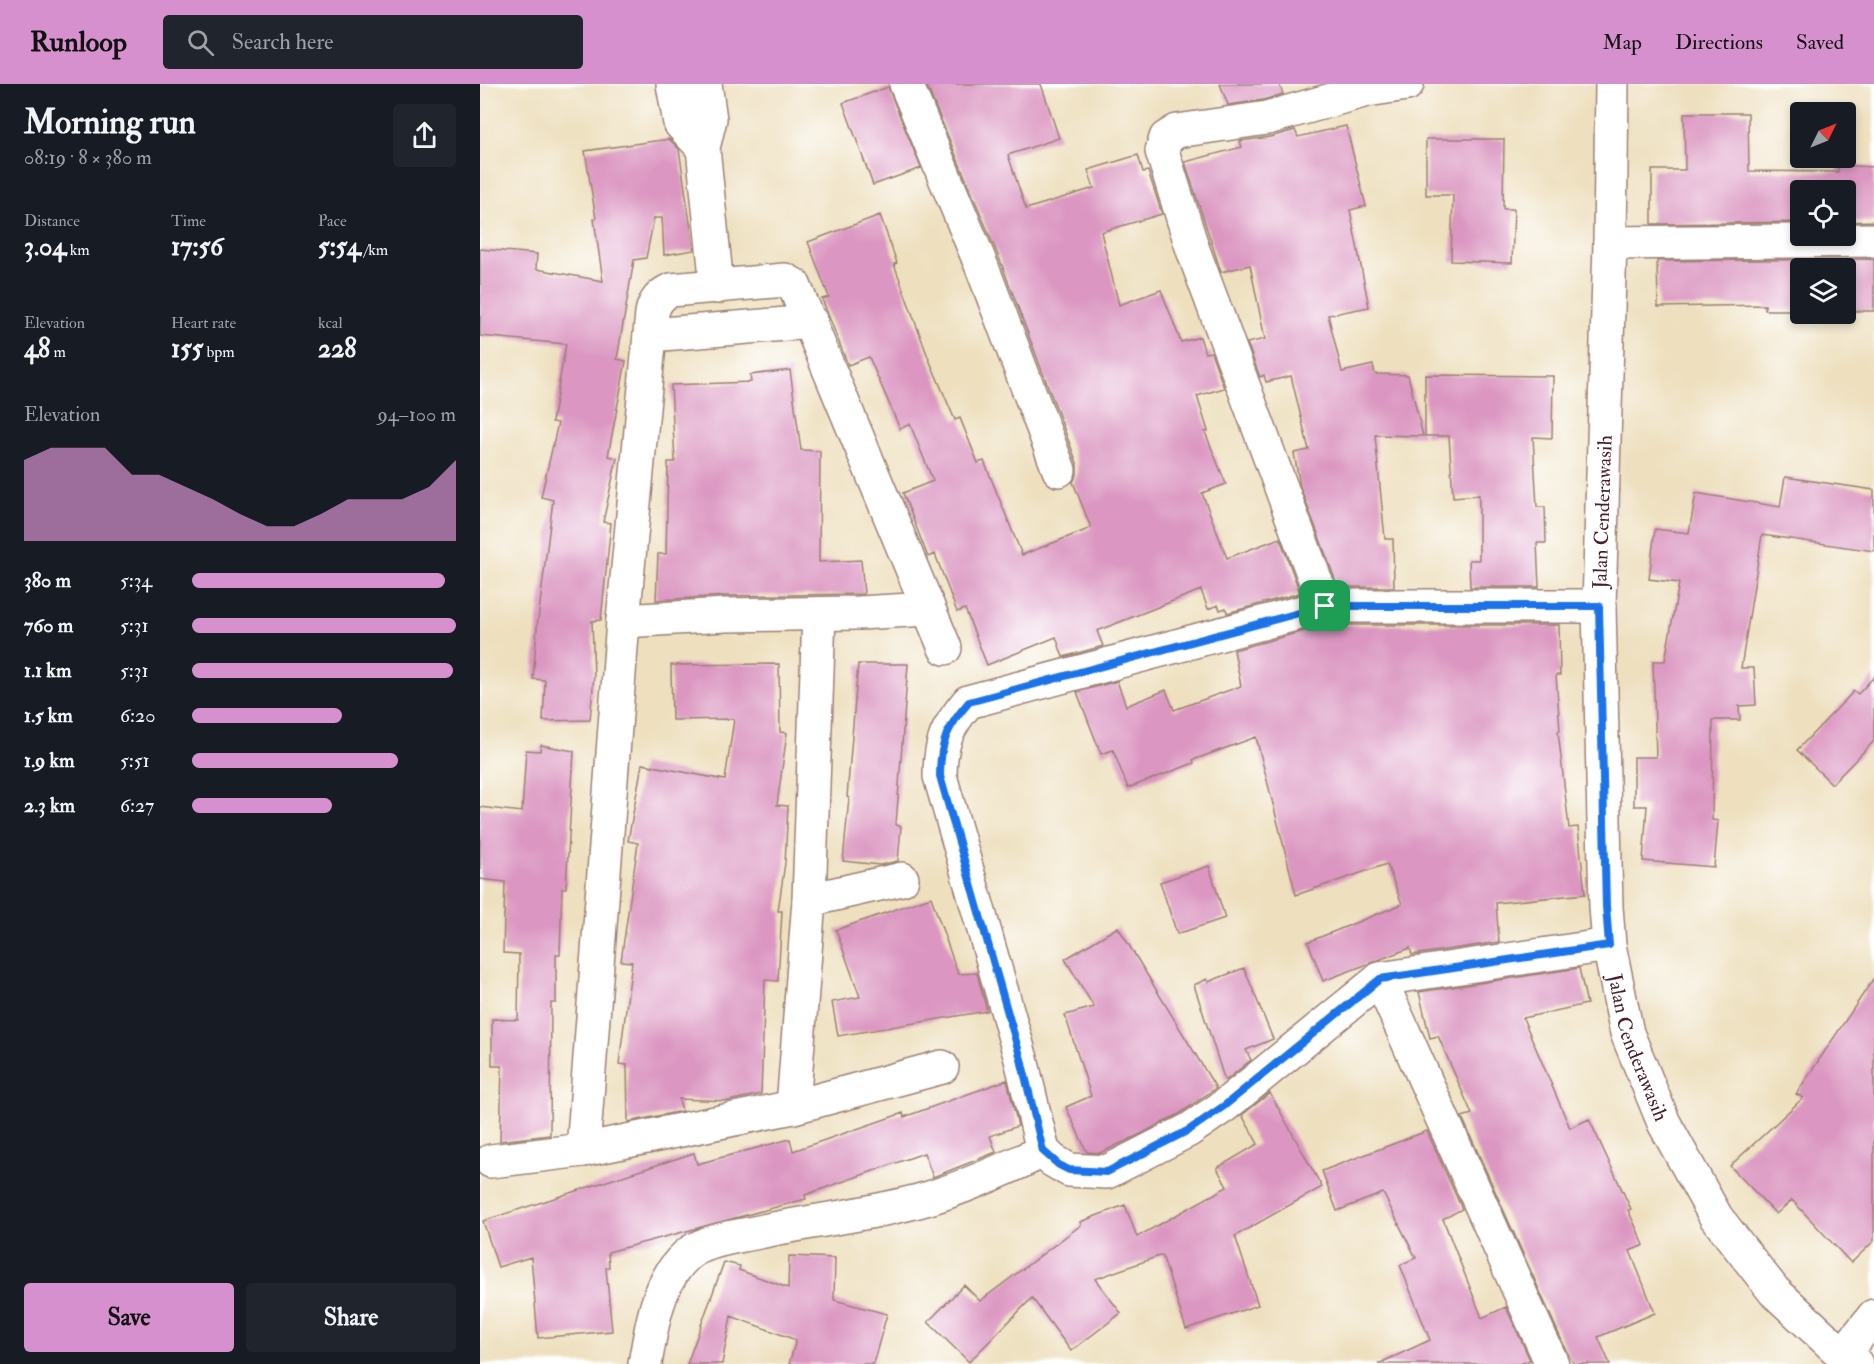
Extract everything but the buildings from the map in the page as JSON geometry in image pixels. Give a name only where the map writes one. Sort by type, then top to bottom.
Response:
[{"type":"street","points":[[673,84],[680,123],[703,148]]},
{"type":"street","points":[[705,84],[710,119],[703,148],[717,287]]},
{"type":"street","points":[[906,84],[982,267],[1059,470]]},
{"type":"street","points":[[1325,606],[1193,249],[1162,151],[1166,138],[1177,131],[1267,118],[1367,90],[1407,84]]},
{"type":"street","name":"Jalan Cenderawasih","points":[[1612,84],[1610,243],[1599,606],[1606,906],[1609,945],[1627,1033],[1664,1123],[1716,1217],[1774,1291],[1850,1360]]},
{"type":"street","points":[[1610,243],[1874,240]]},
{"type":"street","points":[[582,1150],[623,621],[653,307],[658,298],[671,290],[785,280],[794,285],[945,648]]},
{"type":"street","points":[[650,335],[810,322]]},
{"type":"street","points":[[1599,606],[1325,606],[969,702],[954,719],[945,736],[940,755],[940,776],[1021,1059],[1043,1151],[1059,1165],[1069,1170],[1107,1172],[1189,1130],[1380,979],[1609,945]]},
{"type":"street","points":[[623,621],[726,615],[928,609]]},
{"type":"street","points":[[793,1107],[809,900],[819,614]]},
{"type":"street","points":[[809,900],[902,879]]},
{"type":"street","points":[[1380,979],[1552,1364]]},
{"type":"street","points":[[491,1161],[582,1150],[793,1107],[942,1067]]},
{"type":"street","points":[[645,1364],[653,1322],[661,1295],[671,1273],[680,1261],[703,1245],[806,1222],[885,1209],[929,1198],[1005,1169],[1043,1151]]},
{"type":"street","points":[[1850,1360],[1874,1316]]},
{"type":"route","points":[[1325,606],[1599,606],[1606,906],[1609,945],[1380,979],[1224,1106],[1189,1130],[1107,1172],[1069,1170],[1052,1160],[1043,1151],[1021,1059],[940,776],[940,755],[945,736],[954,719],[969,702],[1325,606]]}]
